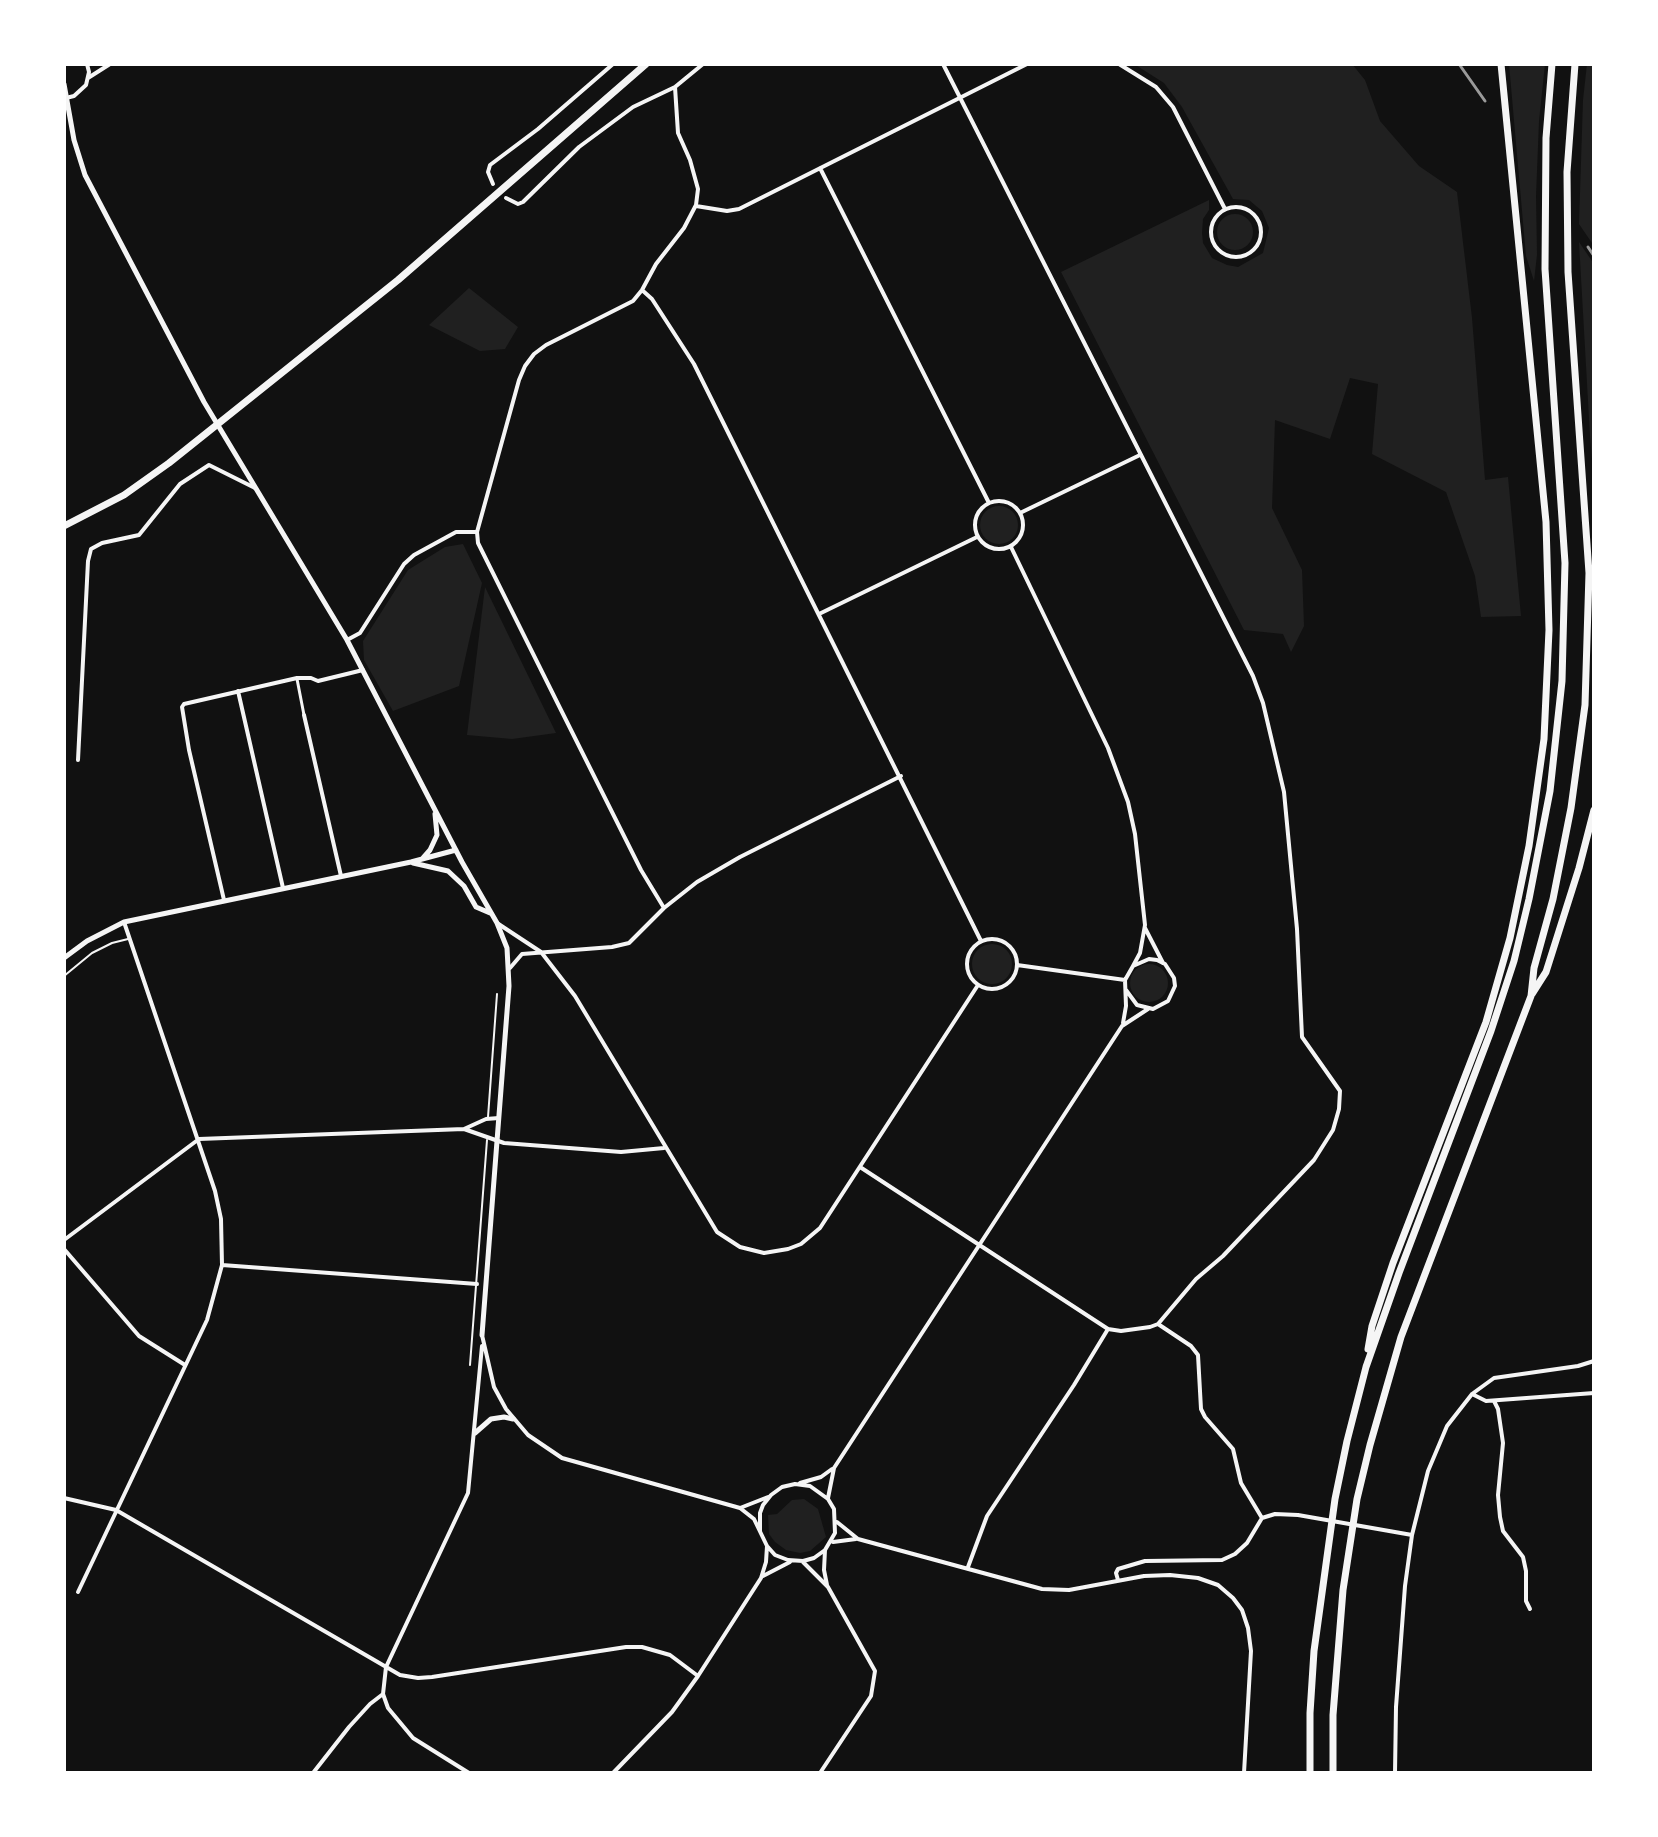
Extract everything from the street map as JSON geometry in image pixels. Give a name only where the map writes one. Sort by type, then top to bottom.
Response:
[{"type":"highway","points":[[64,526],[124,495],[169,463],[398,280],[646,64]]},
{"type":"highway","points":[[1310,1773],[1310,1713],[1319,1604],[1338,1485],[1376,1313],[1474,1058],[1510,938],[1529,846],[1544,739],[1549,630],[1546,522],[1501,64]]},
{"type":"highway","points":[[1366,1367],[1491,1031],[1526,912],[1550,791],[1562,681],[1565,563],[1545,269],[1546,138],[1552,64]]},
{"type":"highway","points":[[1531,996],[1534,968],[1553,899],[1571,808],[1585,705],[1589,573],[1568,272],[1567,172],[1575,64]]},
{"type":"highway","points":[[1333,1773],[1333,1715],[1343,1590],[1357,1499],[1370,1445],[1410,1309],[1531,996],[1546,972],[1594,810]]},
{"type":"street","points":[[87,64],[88,78]]},
{"type":"street","points":[[65,98],[81,91],[88,78],[110,64]]},
{"type":"street","points":[[493,184],[488,172],[490,165],[538,129],[613,64]]},
{"type":"street","points":[[506,198],[518,204],[523,202],[579,147],[621,115],[675,87],[703,64]]},
{"type":"street","points":[[860,1167],[1108,1329],[1121,1331],[1158,1324],[1176,1300],[1223,1256],[1314,1160],[1333,1130],[1340,1091],[1302,1037],[1297,929],[1284,792],[1263,703],[1253,676],[943,64]]},
{"type":"street","points":[[696,205],[727,211],[739,209],[1027,64]]},
{"type":"street","points":[[1119,64],[1156,87],[1173,107],[1225,209]]},
{"type":"street","points":[[64,84],[74,140],[85,175],[212,415],[364,670],[434,809],[497,923],[507,948],[510,968],[500,1118],[471,1477],[463,1507],[386,1667],[383,1694],[388,1708],[413,1738],[469,1773]]},
{"type":"street","points":[[664,908],[641,870],[478,543],[477,532],[514,394],[525,366],[546,345],[633,301],[684,228],[696,205],[698,189],[678,133],[675,87]]},
{"type":"street","points":[[820,168],[989,503]]},
{"type":"street","points":[[1242,208],[1249,211],[1260,224],[1259,241],[1249,253],[1226,255],[1214,244],[1214,221],[1225,209],[1242,208]]},
{"type":"street","points":[[642,290],[652,299],[694,364],[981,941]]},
{"type":"street","points":[[1020,513],[1140,455]]},
{"type":"street","points":[[78,760],[91,549],[102,543],[139,535],[180,484],[202,468],[215,466],[255,488]]},
{"type":"street","points":[[989,503],[1010,503],[1020,513],[1021,536],[1011,547],[995,550],[977,537],[975,521],[982,507],[989,503]]},
{"type":"street","points":[[347,640],[360,633],[404,564],[414,555],[456,532],[477,532]]},
{"type":"street","points":[[819,614],[977,537]]},
{"type":"street","points":[[858,1539],[837,1522],[828,1499],[834,1468],[1122,1026],[1126,1006],[1125,980],[1142,946],[1145,925],[1135,834],[1119,774],[1011,547]]},
{"type":"street","points":[[224,900],[181,711],[184,704],[297,678],[318,681],[364,670]]},
{"type":"street","points":[[297,678],[341,876]]},
{"type":"street","points":[[238,691],[283,888]]},
{"type":"street","points":[[510,968],[522,954],[629,943],[664,908],[697,882],[901,776]]},
{"type":"street","points":[[423,858],[437,835],[434,809]]},
{"type":"street","points":[[64,958],[87,941],[124,922],[456,850]]},
{"type":"street","points":[[411,862],[448,871],[464,886],[476,907],[491,914]]},
{"type":"street","points":[[78,1592],[207,1320],[222,1265],[221,1219],[199,1139],[124,922]]},
{"type":"street","points":[[497,923],[541,952],[575,996],[717,1232],[740,1247],[764,1253],[788,1249],[820,1228],[978,985]]},
{"type":"street","points":[[1122,1026],[1148,1009],[1161,1006],[1172,994],[1174,978],[1163,963],[1145,925]]},
{"type":"street","points":[[998,939],[1012,949],[1017,965],[1012,979],[992,989],[978,985],[969,973],[968,958],[981,941],[998,939]]},
{"type":"street","points":[[1133,966],[1149,959],[1163,963]]},
{"type":"street","points":[[1017,965],[1125,980]]},
{"type":"street","points":[[1126,990],[1137,1005],[1148,1009]]},
{"type":"street","points":[[64,1240],[199,1139],[464,1129],[488,1119],[500,1118]]},
{"type":"street","points":[[464,1129],[498,1142],[621,1152],[665,1147]]},
{"type":"street","points":[[64,1249],[139,1336],[185,1365]]},
{"type":"street","points":[[222,1265],[477,1284]]},
{"type":"street","points":[[1158,1324],[1191,1346],[1198,1355],[1201,1409],[1233,1449],[1241,1483],[1262,1518]]},
{"type":"street","points":[[968,1568],[987,1516],[1108,1329]]},
{"type":"street","points":[[482,1335],[494,1387],[513,1419],[535,1441],[562,1458],[740,1508],[754,1519],[775,1555],[793,1561],[814,1558],[825,1550],[831,1543],[837,1522]]},
{"type":"street","points":[[1395,1773],[1396,1707],[1412,1535],[1428,1471],[1447,1426],[1472,1394],[1494,1378],[1594,1361]]},
{"type":"street","points":[[1472,1394],[1477,1399],[1494,1401],[1594,1393]]},
{"type":"street","points":[[1494,1401],[1503,1443],[1498,1480],[1500,1517],[1503,1531],[1523,1557],[1526,1601],[1530,1609]]},
{"type":"street","points":[[475,1433],[491,1419],[513,1419]]},
{"type":"street","points":[[740,1508],[782,1487],[821,1477],[834,1468]]},
{"type":"street","points":[[795,1484],[810,1486],[828,1499]]},
{"type":"street","points":[[760,1531],[760,1513],[771,1495]]},
{"type":"street","points":[[64,1498],[116,1510],[408,1677],[432,1677],[626,1647],[642,1647],[670,1655],[698,1676]]},
{"type":"street","points":[[1118,1580],[1118,1569],[1145,1561],[1222,1560],[1247,1543],[1262,1518],[1275,1514],[1298,1515],[1412,1535]]},
{"type":"street","points":[[831,1543],[858,1539],[1042,1589],[1069,1590],[1157,1575],[1198,1578],[1218,1585],[1242,1610],[1248,1628],[1251,1651],[1244,1773]]},
{"type":"street","points":[[613,1773],[672,1712],[698,1676],[761,1578],[767,1546]]},
{"type":"street","points":[[825,1550],[824,1570],[828,1587]]},
{"type":"street","points":[[761,1578],[793,1561]]},
{"type":"street","points":[[803,1561],[828,1587],[875,1671],[871,1696],[820,1773]]},
{"type":"street","points":[[313,1773],[349,1727],[383,1694]]},
{"type":"lane","points":[[64,976],[92,953],[130,938]]},
{"type":"lane","points":[[488,1119],[497,994]]},
{"type":"lane","points":[[470,1365],[487,1139]]},
{"type":"shaded area","points":[[1134,64],[1352,64],[1365,80],[1380,121],[1419,166],[1457,192],[1472,318],[1485,480],[1508,477],[1521,616],[1481,617],[1475,576],[1446,492],[1372,454],[1378,384],[1350,378],[1330,439],[1275,420],[1272,508],[1302,570],[1304,626],[1291,652],[1283,634],[1244,630],[1061,272],[1209,200],[1202,233],[1203,243],[1212,258],[1238,267],[1263,253],[1269,228],[1262,211],[1249,200],[1233,199],[1182,107],[1164,83]]},
{"type":"shaded area","points":[[1509,64],[1545,64],[1539,121],[1534,281],[1526,256]]},
{"type":"shaded area","points":[[1587,64],[1594,64],[1594,246],[1579,224]]},
{"type":"shaded area","points":[[1235,214],[1248,219],[1253,232],[1248,245],[1235,250],[1222,245],[1217,232],[1222,219]]},
{"type":"shaded area","points":[[1579,242],[1594,264],[1594,483],[1590,436]]},
{"type":"shaded area","points":[[469,288],[518,327],[505,349],[480,351],[429,325]]},
{"type":"shaded area","points":[[999,506],[1013,511],[1018,525],[1013,539],[999,544],[985,539],[980,525],[985,511]]},
{"type":"shaded area","points":[[463,544],[482,583],[459,686],[393,711],[364,660],[363,641],[408,570],[445,547]]},
{"type":"shaded area","points":[[485,587],[556,733],[512,739],[467,735]]},
{"type":"shaded area","points":[[992,944],[1006,950],[1012,964],[1006,978],[992,984],[978,978],[972,964],[978,950]]},
{"type":"shaded area","points":[[1149,964],[1163,969],[1168,983],[1163,997],[1149,1002],[1135,997],[1130,983],[1135,969]]},
{"type":"shaded area","points":[[804,1499],[818,1509],[826,1537],[810,1551],[800,1553],[786,1550],[775,1542],[769,1534],[768,1515],[777,1514],[792,1500]]},
{"type":"railway","points":[[1459,64],[1485,101]]},
{"type":"railway","points":[[1588,247],[1594,256]]}]
